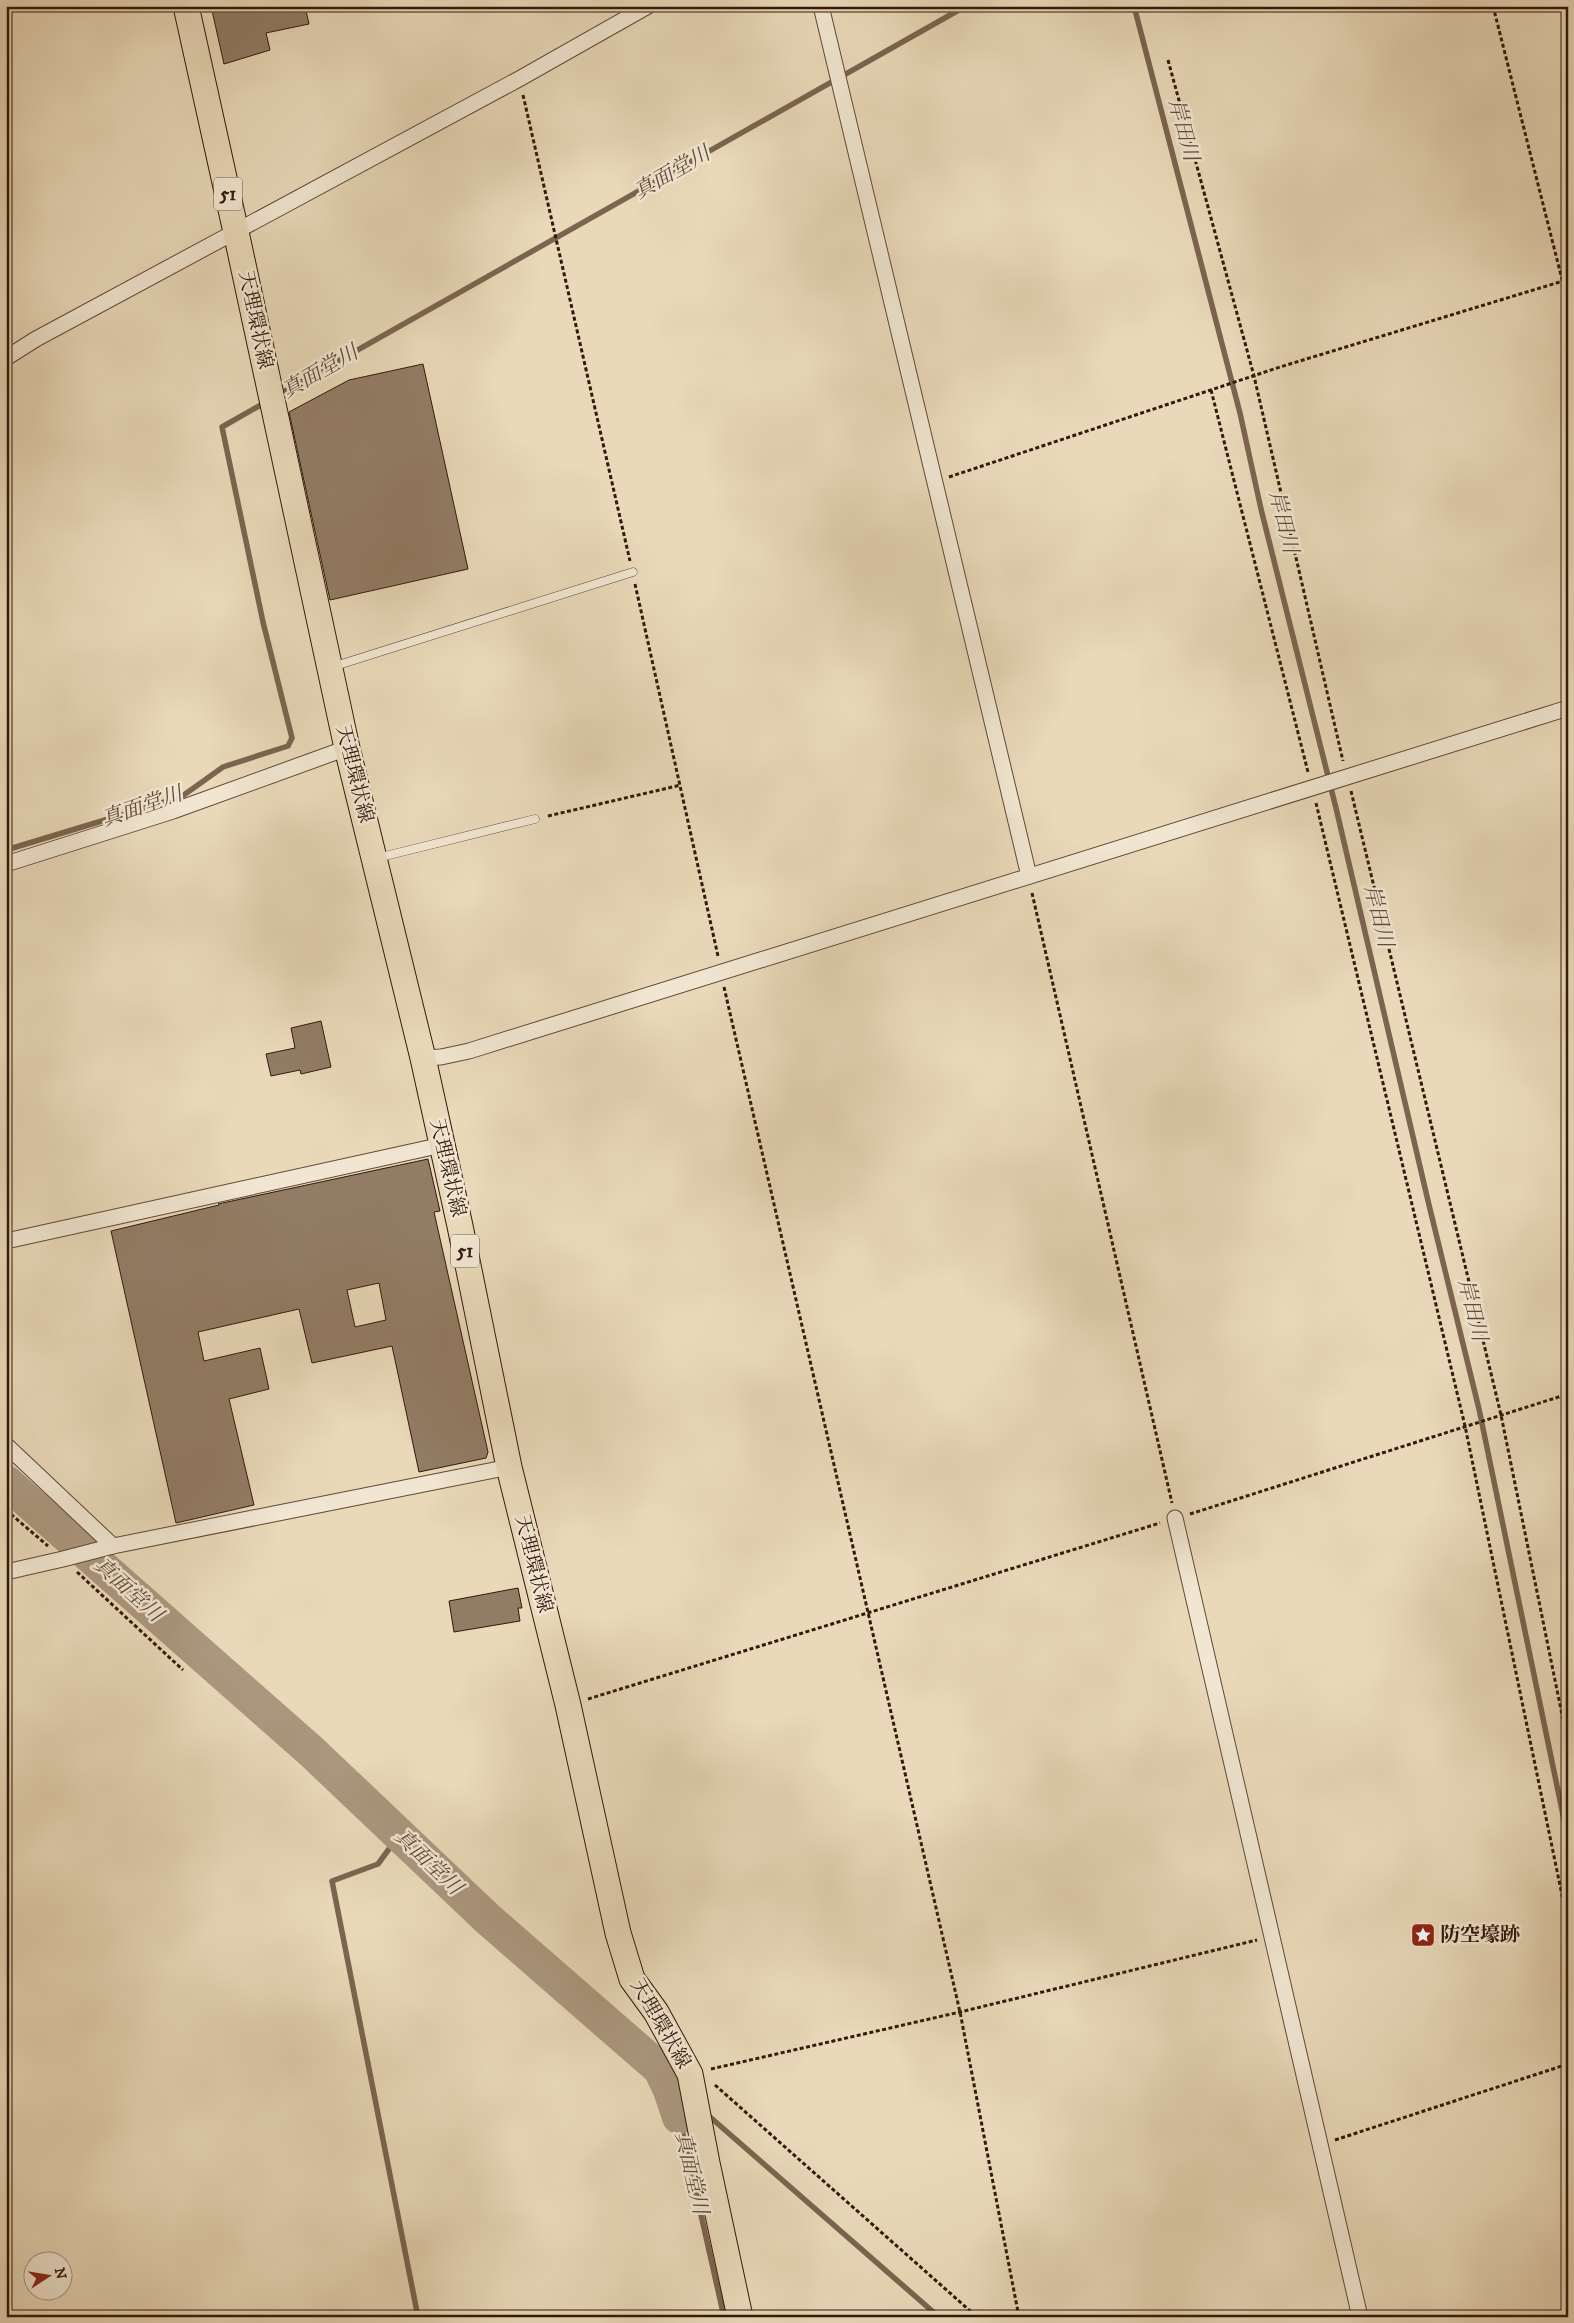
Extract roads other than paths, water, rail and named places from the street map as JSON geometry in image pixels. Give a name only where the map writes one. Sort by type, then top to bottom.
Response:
[{"type":"main road","name":"天理環状線","points":[[186,6],[329,668],[442,1144],[508,1467],[568,1705],[618,1933],[632,1980],[656,2012],[695,2073],[707,2163],[740,2317]]},
{"type":"street","points":[[6,358],[36,339],[519,79],[648,6]]},
{"type":"street","points":[[820,6],[1028,876]]},
{"type":"street","points":[[423,1058],[469,1052],[1568,708]]},
{"type":"street","points":[[6,864],[173,811],[347,748]]},
{"type":"street","points":[[6,1241],[442,1144]]},
{"type":"street","points":[[6,1445],[108,1547]]},
{"type":"street","points":[[6,1572],[66,1559],[108,1547],[508,1467]]},
{"type":"street","points":[[1175,1518],[1360,2317]]},
{"type":"lane","points":[[329,668],[633,572]]},
{"type":"lane","points":[[375,858],[535,819]]},
{"type":"waterway","name":"真面堂川","points":[[278,395],[966,6]]},
{"type":"waterway","name":"岸田川","points":[[1134,6],[1240,413],[1261,509],[1336,808],[1479,1409],[1568,1839]]},
{"type":"waterway","name":"真面堂川","points":[[6,850],[181,797],[223,767],[288,746],[292,738],[263,622],[222,427],[266,402]]},
{"type":"waterway","name":"真面堂川","points":[[6,1482],[312,1752],[489,1920],[660,2069],[670,2090],[679,2117]]},
{"type":"waterway","points":[[400,1834],[378,1864],[332,1881],[418,2317]]},
{"type":"waterway","name":"真面堂川","points":[[679,2117],[724,2317]]},
{"type":"waterway","points":[[710,2117],[939,2317]]},
{"type":"place","name":"防空壕跡","points":[[1423,1935]]}]
